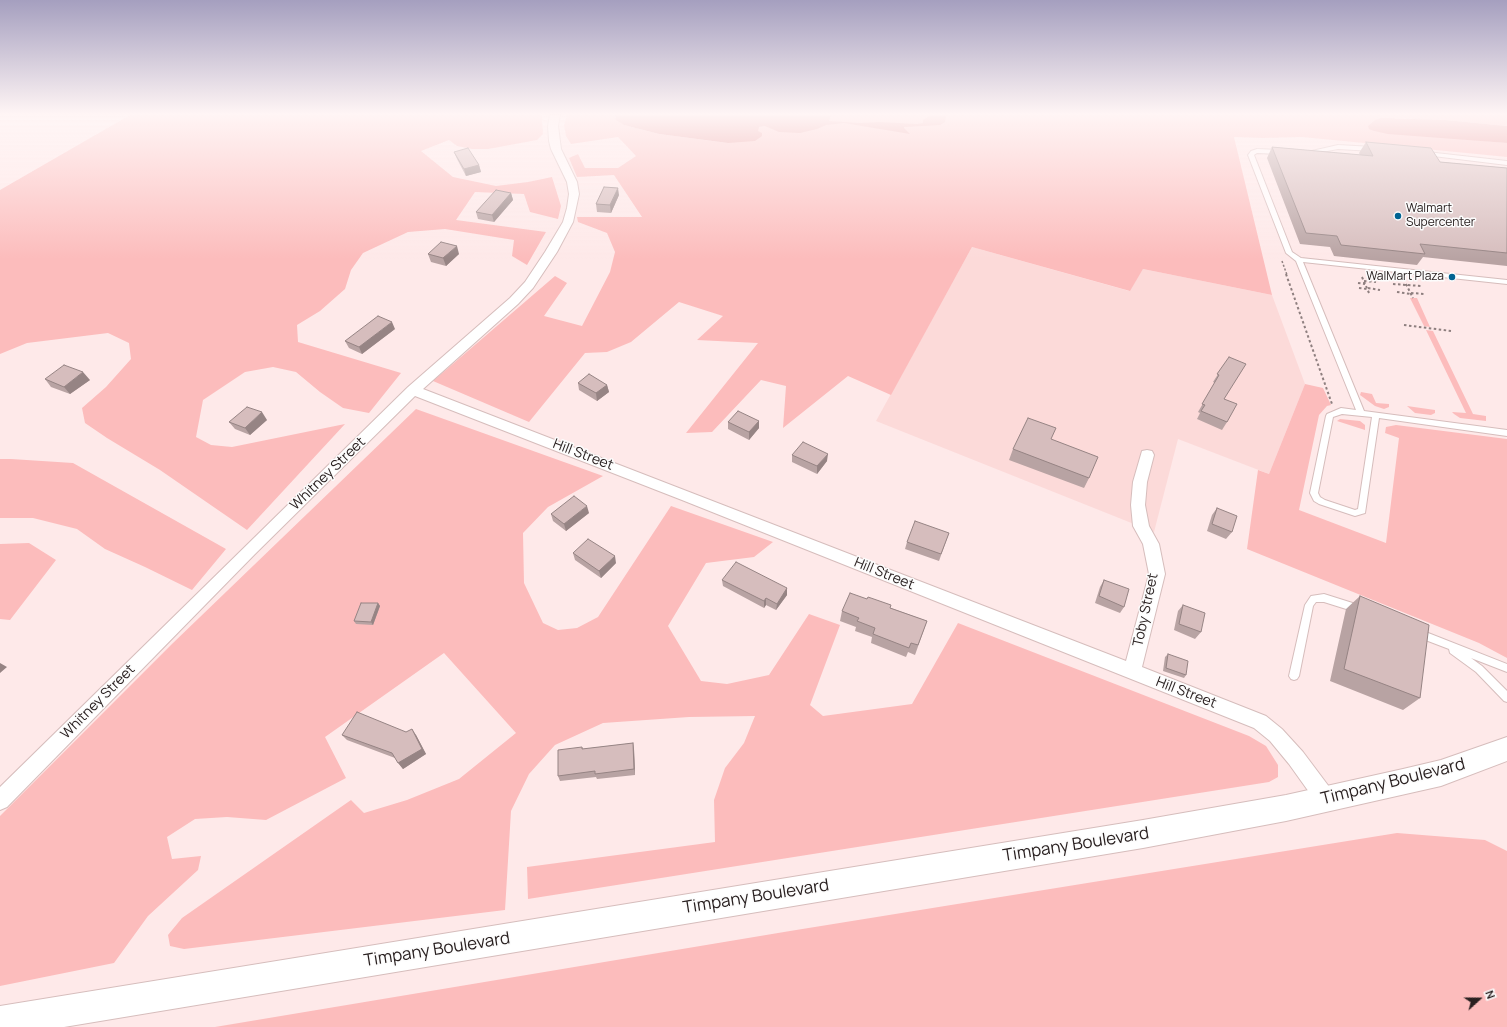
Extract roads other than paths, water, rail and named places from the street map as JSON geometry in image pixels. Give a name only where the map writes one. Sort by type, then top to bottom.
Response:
[{"type":"main road","name":"Timpany Boulevard","points":[[0,1022],[1144,834],[1286,808],[1441,773],[1507,749]]},
{"type":"street","name":"Whitney Street","points":[[0,800],[250,550],[413,390],[514,301],[529,285],[551,252],[568,222],[572,208],[574,194],[572,182],[563,163]]},
{"type":"street","name":"Hill Street","points":[[413,390],[680,493],[1260,722],[1281,741],[1326,799]]},
{"type":"street","name":"Toby Street","points":[[1132,672],[1157,574],[1151,544],[1141,526],[1138,505],[1140,482],[1147,455]]},
{"type":"lane","points":[[1254,163],[1289,253],[1299,260],[1507,282]]},
{"type":"lane","points":[[1299,260],[1361,413]]},
{"type":"lane","points":[[1376,415],[1362,511],[1355,513],[1317,499],[1314,493],[1330,416],[1340,411],[1361,413],[1376,415],[1507,433]]},
{"type":"lane","points":[[1294,676],[1309,605],[1314,599],[1324,598],[1366,612]]},
{"type":"lane","points":[[1409,629],[1507,668]]},
{"type":"lane","points":[[1438,641],[1465,658],[1507,698]]},
{"type":"place","name":"Walmart Supercenter","points":[[1398,216]]},
{"type":"place","name":"WalMart Plaza","points":[[1452,277]]}]
